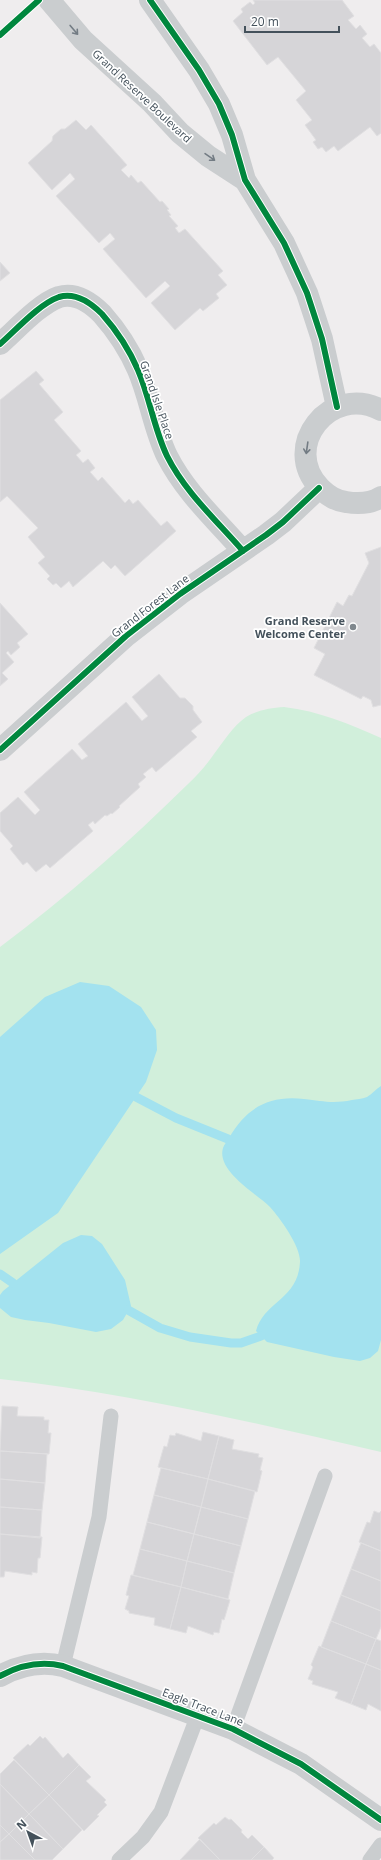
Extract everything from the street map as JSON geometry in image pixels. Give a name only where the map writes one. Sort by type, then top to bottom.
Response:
[{"type":"street","name":"Grand Reserve Boulevard","points":[[49,0],[83,40],[152,104],[180,133],[208,156],[245,180]]},
{"type":"street","name":"Grand Reserve Boulevard","points":[[150,0],[191,58],[219,104],[232,135],[245,180],[284,243],[307,293],[322,339],[337,407]]},
{"type":"street","name":"Grand Isle Place","points":[[0,344],[45,305],[60,297],[78,297],[92,304],[112,326],[125,344],[138,371],[162,446],[175,471],[197,499],[243,551]]},
{"type":"street","points":[[381,410],[372,405],[355,403],[337,407],[324,414],[314,426],[308,439],[306,454],[308,470],[315,483],[325,494],[341,502],[358,504],[381,497]]},
{"type":"street","name":"Grand Forest Lane","points":[[0,750],[126,636],[180,594],[283,522],[319,488]]},
{"type":"street","name":"Eagle Trace Lane","points":[[0,1676],[23,1667],[39,1663],[63,1666],[233,1728],[301,1764],[381,1820]]},
{"type":"lane","points":[[63,1666],[100,1517],[111,1416]]},
{"type":"lane","points":[[233,1728],[325,1476]]},
{"type":"lane","points":[[119,1860],[143,1837],[161,1812],[198,1715]]},
{"type":"lane","points":[[370,1860],[381,1845]]},
{"type":"green space","points":[[284,707],[322,715],[381,738],[381,1452],[192,1410],[96,1392],[0,1379],[0,947],[73,889],[143,827],[192,781],[241,721],[246,717],[260,711]]},
{"type":"water","points":[[80,982],[109,986],[141,1007],[156,1030],[157,1050],[146,1082],[58,1213],[0,1254],[0,1037],[45,997]]},
{"type":"water","points":[[381,1086],[381,1340],[378,1351],[370,1358],[360,1361],[334,1357],[267,1342],[256,1331],[260,1321],[266,1313],[287,1293],[293,1285],[298,1275],[300,1262],[299,1256],[294,1241],[270,1207],[231,1173],[222,1157],[223,1147],[243,1119],[251,1111],[269,1102],[291,1098],[328,1102],[361,1099],[367,1097]]},
{"type":"water","points":[[81,1235],[92,1236],[102,1244],[125,1280],[131,1306],[123,1320],[111,1329],[96,1332],[11,1317],[0,1308],[0,1295],[3,1291],[63,1243]]},
{"type":"building","points":[[253,0],[342,0],[354,16],[348,20],[356,29],[360,25],[367,34],[362,38],[370,47],[374,44],[381,53],[381,133],[377,136],[370,127],[338,151],[334,146],[326,152],[322,147],[318,149],[313,142],[316,140],[305,125],[312,120],[296,100],[306,91],[278,57],[267,65],[233,21],[243,12],[241,9],[250,2],[253,5],[255,3]]},
{"type":"building","points":[[76,120],[86,130],[91,125],[127,165],[121,170],[129,178],[131,175],[138,183],[141,181],[160,202],[162,201],[169,209],[167,210],[171,215],[169,216],[178,226],[175,228],[179,233],[185,229],[223,271],[218,275],[227,285],[216,294],[219,298],[203,311],[200,308],[175,330],[151,303],[170,286],[165,281],[146,298],[103,249],[115,239],[110,233],[99,243],[56,196],[75,179],[70,173],[52,190],[28,163],[52,141],[53,136]]},
{"type":"building","points":[[0,262],[10,273],[0,281]]},
{"type":"building","points":[[36,371],[44,380],[39,384],[63,412],[54,420],[81,451],[76,455],[83,463],[88,459],[95,468],[90,472],[98,481],[102,477],[125,503],[129,499],[133,504],[138,500],[161,526],[167,521],[176,531],[125,576],[115,565],[111,569],[103,561],[73,587],[69,581],[61,588],[56,583],[53,585],[47,579],[50,576],[38,563],[45,557],[28,537],[38,528],[7,496],[0,502],[0,400]]},
{"type":"building","name":"Grand Reserve Welcome Center","points":[[381,547],[381,705],[373,707],[371,700],[363,696],[361,699],[314,675],[325,654],[314,648],[337,602],[343,606],[349,595],[352,596],[369,563],[365,553]]},
{"type":"building","points":[[0,603],[28,634],[17,643],[20,647],[11,655],[8,651],[6,653],[14,662],[2,673],[8,679],[0,686]]},
{"type":"building","points":[[159,674],[180,698],[185,698],[193,706],[193,710],[202,722],[191,731],[197,737],[156,772],[152,767],[143,774],[146,777],[138,784],[140,787],[112,814],[111,813],[107,816],[105,815],[95,824],[93,821],[88,825],[93,831],[50,868],[46,864],[36,872],[27,862],[23,865],[10,849],[13,846],[0,831],[0,813],[18,797],[35,815],[40,810],[24,792],[72,749],[82,760],[88,756],[78,744],[126,702],[142,721],[148,716],[132,697]]},
{"type":"building","points":[[2,1406],[18,1407],[17,1416],[44,1417],[44,1420],[49,1420],[48,1433],[51,1433],[49,1454],[0,1451]]},
{"type":"building","points":[[203,1432],[219,1436],[208,1479],[158,1467],[164,1446],[167,1447],[170,1435],[175,1436],[176,1433],[201,1441]]},
{"type":"building","points":[[219,1436],[234,1440],[232,1449],[259,1454],[258,1457],[263,1458],[260,1470],[262,1471],[257,1492],[208,1479]]},
{"type":"building","points":[[0,1451],[47,1454],[45,1483],[0,1479]]},
{"type":"building","points":[[161,1468],[208,1479],[201,1507],[154,1495]]},
{"type":"building","points":[[0,1479],[45,1483],[42,1510],[0,1507]]},
{"type":"building","points":[[208,1479],[255,1491],[248,1519],[201,1507]]},
{"type":"building","points":[[154,1495],[201,1507],[194,1534],[147,1522]]},
{"type":"building","points":[[0,1507],[42,1510],[40,1538],[0,1534]]},
{"type":"building","points":[[201,1507],[248,1519],[241,1546],[194,1534]]},
{"type":"building","points":[[374,1511],[379,1513],[381,1511],[381,1551],[359,1542],[367,1522],[370,1523]]},
{"type":"building","points":[[147,1522],[194,1534],[187,1561],[140,1549]]},
{"type":"building","points":[[0,1534],[42,1537],[37,1573],[32,1572],[32,1575],[5,1571],[4,1577],[0,1577]]},
{"type":"building","points":[[194,1534],[241,1546],[234,1573],[187,1561]]},
{"type":"building","points":[[361,1543],[381,1551],[381,1581],[351,1569]]},
{"type":"building","points":[[140,1549],[187,1561],[181,1587],[133,1575]]},
{"type":"building","points":[[187,1561],[234,1573],[228,1599],[181,1587]]},
{"type":"building","points":[[351,1569],[381,1581],[381,1611],[341,1595]]},
{"type":"building","points":[[131,1575],[181,1587],[170,1629],[154,1625],[155,1618],[129,1613],[129,1611],[125,1609],[129,1596],[126,1595]]},
{"type":"building","points":[[181,1587],[230,1600],[224,1620],[222,1619],[219,1633],[214,1632],[213,1635],[188,1626],[186,1633],[170,1629]]},
{"type":"building","points":[[341,1595],[381,1611],[381,1627],[376,1639],[331,1621]]},
{"type":"building","points":[[331,1621],[376,1639],[366,1664],[321,1647]]},
{"type":"building","points":[[376,1639],[381,1641],[381,1670],[366,1664]]},
{"type":"building","points":[[319,1646],[366,1664],[351,1704],[335,1698],[338,1692],[312,1684],[313,1681],[308,1679],[313,1667],[311,1665]]},
{"type":"building","points":[[366,1664],[381,1670],[381,1711],[368,1704],[366,1710],[351,1704]]},
{"type":"building","points":[[40,1736],[43,1739],[45,1737],[63,1758],[68,1753],[79,1765],[49,1795],[13,1758],[28,1744],[30,1746]]},
{"type":"building","points":[[14,1760],[49,1795],[29,1814],[0,1784],[0,1774]]},
{"type":"building","points":[[79,1765],[91,1777],[86,1781],[106,1800],[104,1802],[107,1805],[97,1815],[99,1816],[84,1831],[49,1795]]},
{"type":"building","points":[[0,1784],[29,1814],[9,1834],[0,1825]]},
{"type":"building","points":[[49,1795],[82,1830],[63,1849],[29,1814]]},
{"type":"building","points":[[29,1814],[63,1849],[52,1860],[35,1860],[9,1834]]},
{"type":"building","points":[[225,1817],[229,1820],[231,1819],[242,1830],[241,1832],[248,1839],[252,1835],[264,1847],[251,1860],[220,1860],[198,1838],[214,1823],[216,1825]]},
{"type":"building","points":[[0,1825],[9,1834],[0,1842]]},
{"type":"building","points":[[9,1834],[35,1860],[0,1860],[0,1842]]},
{"type":"building","points":[[200,1839],[220,1860],[180,1860]]},
{"type":"building","points":[[264,1847],[274,1858],[272,1860],[251,1860]]},
{"type":"waterway","points":[[136,1097],[176,1118],[228,1139]]},
{"type":"waterway","points":[[0,1274],[13,1283]]},
{"type":"waterway","points":[[128,1310],[160,1328],[190,1337],[241,1343],[261,1336]]},
{"type":"cycle path","points":[[0,35],[39,0]]},
{"type":"cycle path","points":[[150,0],[199,70],[219,104],[232,135],[245,180],[284,243],[307,293],[322,339],[337,407]]},
{"type":"cycle path","points":[[0,344],[36,311],[51,300],[59,297],[77,297],[88,302],[98,310],[118,334],[134,362],[146,391],[163,446],[174,469],[202,506],[243,551]]},
{"type":"cycle path","points":[[0,750],[126,636],[180,594],[283,522],[319,488]]},
{"type":"cycle path","points":[[0,1676],[15,1669],[31,1665],[47,1664],[63,1666],[233,1729],[301,1764],[381,1820]]},
{"type":"place","name":"Grand Reserve Welcome Center","points":[[353,627]]}]
